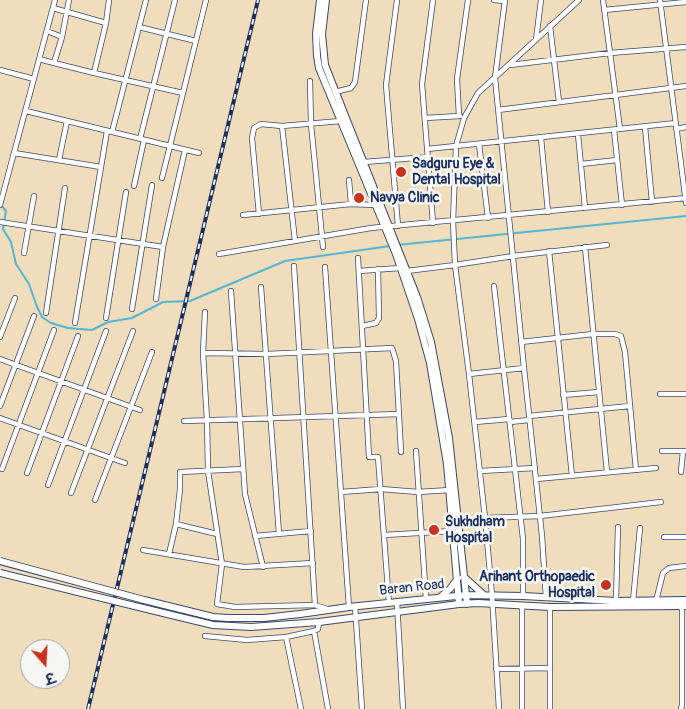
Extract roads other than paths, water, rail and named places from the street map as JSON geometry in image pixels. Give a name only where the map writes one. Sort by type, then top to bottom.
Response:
[{"type":"main road","points":[[320,0],[316,34],[317,56],[321,74],[342,121],[375,205],[387,227]]},
{"type":"main road","points":[[326,0],[322,34],[323,56],[391,238],[408,271],[426,324],[444,410],[455,481],[461,578],[439,598]]},
{"type":"main road","points":[[398,253],[400,268],[418,319],[430,363],[450,490],[463,604]]},
{"type":"main road","name":"Baran Road","points":[[0,561],[144,600],[213,617],[228,618],[264,618],[463,595],[524,596],[616,601],[632,604],[656,601],[685,604]]},
{"type":"main road","name":"Baran Road","points":[[0,573],[195,621],[230,627],[282,626],[463,604],[550,607],[685,604]]},
{"type":"main road","points":[[461,578],[484,595]]},
{"type":"street","points":[[0,205],[54,0]]},
{"type":"street","points":[[54,63],[62,37],[68,0]]},
{"type":"street","points":[[94,73],[110,0]]},
{"type":"street","points":[[75,323],[100,167],[109,131],[126,79],[146,0]]},
{"type":"street","points":[[134,186],[142,139],[175,0]]},
{"type":"street","points":[[162,178],[206,0]]},
{"type":"street","points":[[335,92],[351,88],[355,82],[366,0]]},
{"type":"street","points":[[397,0],[386,85],[398,226]]},
{"type":"street","points":[[433,0],[422,84],[433,223]]},
{"type":"street","points":[[468,0],[457,79],[461,117],[456,146],[453,221],[455,265],[485,518],[499,709]]},
{"type":"street","points":[[494,0],[505,1],[495,78],[540,516],[546,598]]},
{"type":"street","points":[[536,40],[541,0]]},
{"type":"street","points":[[461,117],[478,93],[509,66],[574,2],[579,0]]},
{"type":"street","points":[[603,0],[616,95],[617,160],[622,205]]},
{"type":"street","points":[[604,10],[660,2],[686,2]]},
{"type":"street","points":[[219,254],[387,227],[686,200],[684,172],[660,2]]},
{"type":"street","points":[[53,8],[106,23]]},
{"type":"street","points":[[550,26],[559,102]]},
{"type":"street","points":[[139,27],[196,41]]},
{"type":"street","points":[[47,31],[62,37]]},
{"type":"street","points":[[509,66],[610,52],[686,47]]},
{"type":"street","points":[[40,59],[183,93]]},
{"type":"street","points":[[0,70],[34,79]]},
{"type":"street","points":[[310,81],[311,124],[323,247]]},
{"type":"street","points":[[498,110],[686,86]]},
{"type":"street","points":[[26,110],[199,153]]},
{"type":"street","points":[[425,118],[461,117]]},
{"type":"street","points":[[59,160],[67,121]]},
{"type":"street","points":[[259,214],[252,138],[254,128],[261,124],[282,126],[342,121]]},
{"type":"street","points":[[282,126],[295,241]]},
{"type":"street","points":[[427,149],[644,126],[686,127]]},
{"type":"street","points":[[644,126],[652,202]]},
{"type":"street","points":[[578,134],[585,208]]},
{"type":"street","points":[[541,138],[548,212]]},
{"type":"street","points":[[479,144],[488,218]]},
{"type":"street","points":[[156,299],[164,247],[185,150]]},
{"type":"street","points":[[14,153],[100,167]]},
{"type":"street","points":[[364,162],[428,157]]},
{"type":"street","points":[[581,164],[617,160]]},
{"type":"street","points":[[349,180],[351,204]]},
{"type":"street","points":[[132,310],[152,185]]},
{"type":"street","points":[[46,313],[65,188]]},
{"type":"street","points":[[106,318],[126,192]]},
{"type":"street","points":[[24,253],[34,196]]},
{"type":"street","points":[[243,215],[351,204],[375,205]]},
{"type":"street","points":[[1,222],[164,247]]},
{"type":"street","points":[[408,271],[549,251],[608,245]]},
{"type":"street","points":[[585,247],[607,472]]},
{"type":"street","points":[[549,251],[572,476]]},
{"type":"street","points":[[358,258],[369,457],[378,457],[389,603]]},
{"type":"street","points":[[294,266],[315,605]]},
{"type":"street","points":[[324,267],[341,492],[352,607],[356,616],[362,709]]},
{"type":"street","points":[[359,271],[400,268]]},
{"type":"street","points":[[362,326],[376,323],[379,318],[378,269]]},
{"type":"street","points":[[494,286],[520,517],[524,596]]},
{"type":"street","points":[[261,287],[279,534]]},
{"type":"street","points":[[231,291],[245,494],[262,567]]},
{"type":"street","points":[[0,337],[15,298]]},
{"type":"street","points":[[206,312],[202,352],[207,420],[208,471],[222,564],[217,604],[235,607],[315,605],[331,610]]},
{"type":"street","points":[[0,406],[34,316]]},
{"type":"street","points":[[2,469],[54,330]]},
{"type":"street","points":[[48,485],[106,331]]},
{"type":"street","points":[[71,493],[133,332]]},
{"type":"street","points":[[521,342],[593,334],[615,334],[621,336],[625,352],[636,470]]},
{"type":"street","points":[[28,473],[78,336]]},
{"type":"street","points":[[202,352],[267,354],[392,348],[396,361],[401,452]]},
{"type":"street","points":[[95,500],[152,352]]},
{"type":"street","points":[[0,359],[140,410]]},
{"type":"street","points":[[469,374],[524,368]]},
{"type":"street","points":[[563,395],[599,392]]},
{"type":"street","points":[[660,394],[686,394]]},
{"type":"street","points":[[474,422],[510,421],[565,412],[630,406]]},
{"type":"street","points":[[184,421],[399,414]]},
{"type":"street","points":[[0,418],[125,463]]},
{"type":"street","points":[[416,451],[426,599]]},
{"type":"street","points":[[662,451],[684,451],[681,472]]},
{"type":"street","points":[[480,471],[535,468]]},
{"type":"street","points":[[536,479],[656,468]]},
{"type":"street","points":[[169,554],[176,524],[180,472],[244,469]]},
{"type":"street","points":[[341,492],[381,489],[418,492],[450,490]]},
{"type":"street","points":[[485,518],[540,516],[661,502]]},
{"type":"street","points":[[176,524],[217,534]]},
{"type":"street","points":[[616,601],[618,527]]},
{"type":"street","points":[[632,604],[640,528]]},
{"type":"street","points":[[255,536],[311,531]]},
{"type":"street","points":[[384,535],[454,531]]},
{"type":"street","points":[[664,537],[686,537]]},
{"type":"street","points":[[143,550],[244,568],[313,564]]},
{"type":"street","points":[[656,601],[663,573],[669,568],[686,566]]},
{"type":"street","points":[[397,602],[404,709]]},
{"type":"street","points":[[681,709],[685,604]]},
{"type":"street","points":[[522,605],[522,709]]},
{"type":"street","points":[[550,607],[550,709]]},
{"type":"street","points":[[205,636],[247,640],[286,637],[314,631],[318,629],[319,622]]},
{"type":"street","points":[[314,631],[328,709]]},
{"type":"street","points":[[286,637],[301,709]]},
{"type":"street","points":[[496,669],[550,668]]},
{"type":"waterway","points":[[0,204],[6,211],[3,229],[11,242],[16,264],[29,284],[42,317],[51,323],[68,328],[92,330],[108,322],[132,318],[163,302],[190,301],[285,261],[390,246]]},
{"type":"waterway","points":[[397,245],[686,216]]},
{"type":"railway","points":[[88,709],[258,0]]},
{"type":"place","name":"Sadguru Eye & Dental Hospital","points":[[401,172]]},
{"type":"place","name":"Navya Clinic","points":[[359,198]]},
{"type":"place","name":"Sukhdham Hospital","points":[[434,530]]},
{"type":"place","name":"Arihant Orthopaedic Hospital","points":[[606,585]]}]
